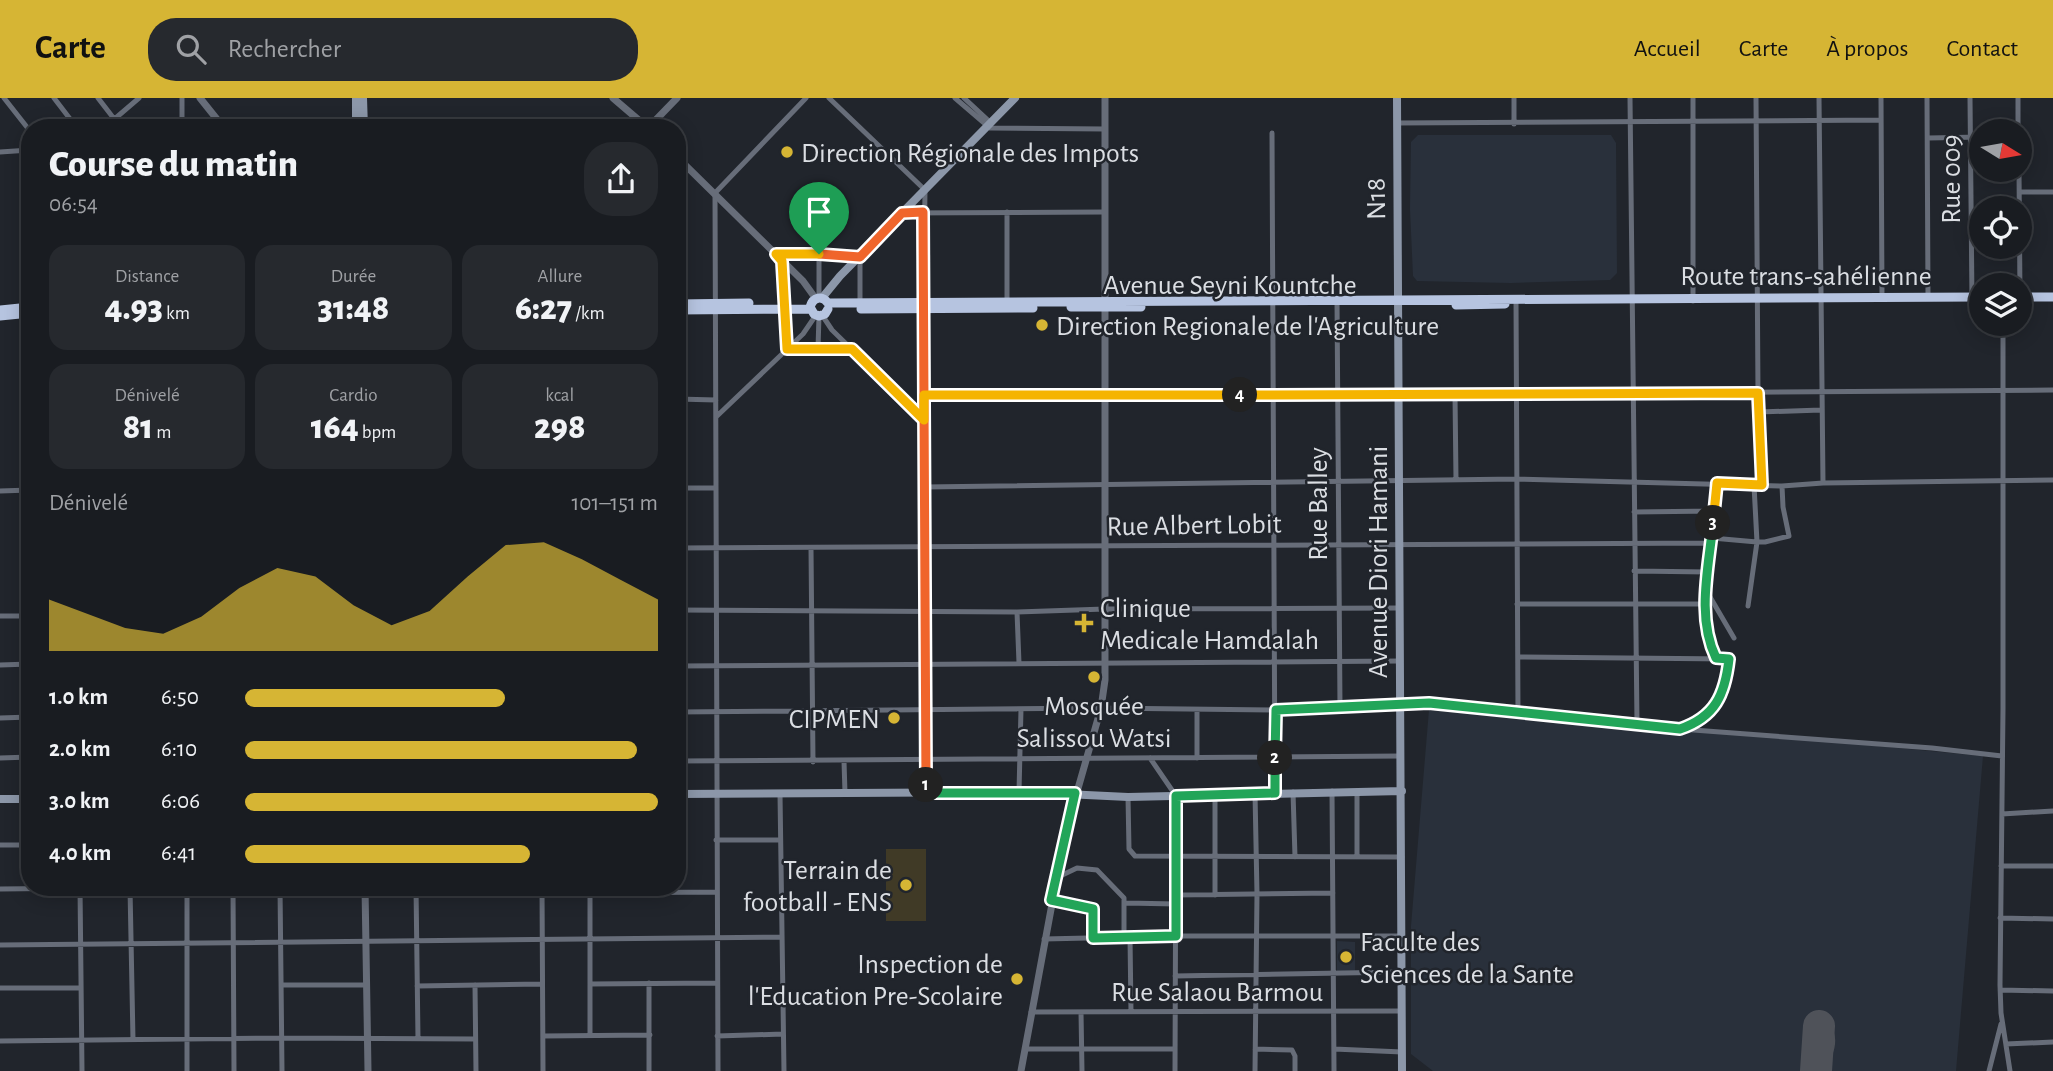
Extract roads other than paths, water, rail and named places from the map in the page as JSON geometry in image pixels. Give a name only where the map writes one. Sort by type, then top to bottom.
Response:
[{"type":"highway","name":"Route trans-sahélienne","points":[[1820,301],[1882,297],[1969,300]]},
{"type":"highway","points":[[2032,298],[2053,299]]},
{"type":"highway","name":"Route trans-sahélienne","points":[[1633,301],[1969,300]]},
{"type":"highway","name":"Avenue Seyni Kountche","points":[[686,304],[819,307],[1633,301]]},
{"type":"highway","name":"Avenue Seyni Kountche","points":[[686,309],[715,306]]},
{"type":"highway","points":[[0,310],[21,308]]},
{"type":"highway","points":[[0,316],[21,314]]},
{"type":"main road","points":[[356,98],[356,119]]},
{"type":"main road","points":[[363,98],[363,119]]},
{"type":"main road","points":[[819,307],[860,257],[1015,98]]},
{"type":"main road","name":"N18","points":[[1397,98],[1399,302]]},
{"type":"main road","name":"Avenue Diori Hamani","points":[[1399,302],[1402,1071]]},
{"type":"main road","points":[[686,794],[1020,792],[1128,797],[1402,791]]},
{"type":"main road","points":[[0,799],[21,799]]},
{"type":"street","points":[[4,98],[21,120]]},
{"type":"street","points":[[54,98],[69,119]]},
{"type":"street","points":[[98,98],[114,119]]},
{"type":"street","points":[[116,119],[139,98]]},
{"type":"street","points":[[182,98],[182,119]]},
{"type":"street","points":[[200,98],[217,119]]},
{"type":"street","points":[[613,98],[636,119]]},
{"type":"street","points":[[655,119],[677,98]]},
{"type":"street","points":[[718,1071],[715,193],[806,98]]},
{"type":"street","points":[[829,98],[925,190],[923,305],[926,793]]},
{"type":"street","points":[[956,98],[991,125],[1105,129]]},
{"type":"street","points":[[964,98],[991,125]]},
{"type":"street","points":[[1020,1071],[1055,879],[1075,793],[1101,708],[1105,662],[1105,98]]},
{"type":"street","points":[[1514,98],[1514,124]]},
{"type":"street","points":[[1630,98],[1637,723]]},
{"type":"street","points":[[1693,98],[1693,300]]},
{"type":"street","points":[[1756,98],[1758,393],[1762,485]]},
{"type":"street","points":[[1819,98],[1823,483]]},
{"type":"street","points":[[1881,98],[1882,297]]},
{"type":"street","points":[[1927,98],[1928,297]]},
{"type":"street","name":"Rue 009","points":[[1970,98],[1970,119]]},
{"type":"street","points":[[2018,98],[2018,119]]},
{"type":"street","points":[[1397,123],[1881,120]]},
{"type":"street","points":[[1272,133],[1275,793]]},
{"type":"street","points":[[1928,138],[1969,137]]},
{"type":"street","points":[[0,152],[21,150]]},
{"type":"street","points":[[686,166],[803,281],[832,330],[924,420]]},
{"type":"street","name":"Rue 009","points":[[1972,182],[1975,273]]},
{"type":"street","points":[[2020,182],[2020,273]]},
{"type":"street","points":[[2020,192],[2053,192]]},
{"type":"street","points":[[1007,212],[1007,305]]},
{"type":"street","points":[[902,213],[1104,212]]},
{"type":"street","points":[[776,254],[860,257],[860,306]]},
{"type":"street","points":[[818,348],[819,254]]},
{"type":"street","points":[[782,261],[787,349]]},
{"type":"street","points":[[1516,301],[1518,713]]},
{"type":"street","name":"Rue Balley","points":[[1337,303],[1340,708]]},
{"type":"street","points":[[716,417],[803,334],[819,307]]},
{"type":"street","points":[[2003,336],[2000,990],[2010,1071]]},
{"type":"street","points":[[787,349],[852,349]]},
{"type":"street","points":[[924,395],[1517,395],[2053,390]]},
{"type":"street","points":[[1455,395],[1456,480]]},
{"type":"street","points":[[686,399],[716,400]]},
{"type":"street","points":[[1759,412],[1821,410]]},
{"type":"street","points":[[925,487],[1517,479],[1782,486],[2053,480]]},
{"type":"street","points":[[1716,658],[1708,636],[1705,604],[1717,483]]},
{"type":"street","points":[[1748,606],[1756,542],[1754,485]]},
{"type":"street","name":"Rue Albert Lobit","points":[[686,548],[1516,544],[1712,540],[1765,542],[1789,536],[1782,486]]},
{"type":"street","points":[[686,488],[716,488]]},
{"type":"street","points":[[0,491],[21,490]]},
{"type":"street","points":[[1634,512],[1714,511]]},
{"type":"street","points":[[811,548],[813,762]]},
{"type":"street","points":[[1634,572],[1708,572]]},
{"type":"street","points":[[1706,590],[1734,638]]},
{"type":"street","points":[[1517,604],[1705,604]]},
{"type":"street","points":[[686,610],[1400,608]]},
{"type":"street","points":[[1017,611],[1019,663]]},
{"type":"street","points":[[0,616],[21,616]]},
{"type":"street","points":[[1518,657],[1729,659],[1725,685],[1713,709],[1703,719],[1680,729]]},
{"type":"street","points":[[686,666],[1400,661]]},
{"type":"street","points":[[0,665],[21,664]]},
{"type":"street","points":[[686,712],[1101,708],[1276,710],[1401,702],[2002,756]]},
{"type":"street","points":[[1020,792],[1021,709]]},
{"type":"street","points":[[1196,758],[1197,709]]},
{"type":"street","points":[[0,718],[21,717]]},
{"type":"street","points":[[686,761],[1401,756]]},
{"type":"street","points":[[0,758],[21,757]]},
{"type":"street","points":[[1150,758],[1176,796],[1175,1071]]},
{"type":"street","points":[[845,761],[845,793]]},
{"type":"street","points":[[1332,791],[1334,1071]]},
{"type":"street","points":[[1356,791],[1357,856]]},
{"type":"street","points":[[1293,792],[1294,857]]},
{"type":"street","points":[[1255,793],[1255,1071]]},
{"type":"street","points":[[780,794],[784,1071]]},
{"type":"street","points":[[1215,794],[1215,895]]},
{"type":"street","points":[[1128,797],[1129,849],[1135,856],[1402,857]]},
{"type":"street","points":[[2002,814],[2053,811]]},
{"type":"street","points":[[716,840],[779,840]]},
{"type":"street","points":[[0,845],[21,845]]},
{"type":"street","points":[[2001,866],[2053,866]]},
{"type":"street","points":[[1055,879],[1077,867],[1097,870],[1121,893],[1126,903],[1131,1012]]},
{"type":"street","points":[[0,889],[21,889]]},
{"type":"street","points":[[686,891],[717,892]]},
{"type":"street","points":[[1176,895],[1333,893]]},
{"type":"street","points":[[80,896],[82,1071]]},
{"type":"street","points":[[130,896],[133,1040]]},
{"type":"street","points":[[187,896],[187,1071]]},
{"type":"street","points":[[233,896],[234,1071]]},
{"type":"street","points":[[280,896],[282,1071]]},
{"type":"street","points":[[365,896],[368,1071]]},
{"type":"street","points":[[416,896],[418,1038]]},
{"type":"street","points":[[542,896],[543,1071]]},
{"type":"street","points":[[590,896],[590,1035]]},
{"type":"street","points":[[1051,900],[1093,909],[1093,938]]},
{"type":"street","points":[[1126,903],[1176,904]]},
{"type":"street","points":[[2000,918],[2053,919]]},
{"type":"street","points":[[1044,939],[1402,936]]},
{"type":"street","points":[[0,945],[782,937]]},
{"type":"street","points":[[1175,976],[1402,972]]},
{"type":"street","points":[[590,984],[717,983]]},
{"type":"street","points":[[417,986],[542,984]]},
{"type":"street","points":[[649,984],[649,1071]]},
{"type":"street","points":[[281,985],[366,985]]},
{"type":"street","points":[[475,985],[476,1071]]},
{"type":"street","points":[[0,988],[81,988]]},
{"type":"street","points":[[2000,990],[2053,990]]},
{"type":"street","name":"Rue Salaou Barmou","points":[[1031,1012],[1402,1011]]},
{"type":"street","points":[[1081,1012],[1082,1071]]},
{"type":"street","points":[[1989,1071],[1994,1042],[2002,1021]]},
{"type":"street","points":[[718,1036],[783,1034]]},
{"type":"street","points":[[543,1036],[650,1035]]},
{"type":"street","points":[[0,1041],[475,1039]]},
{"type":"street","points":[[2006,1044],[2053,1042]]},
{"type":"street","points":[[1025,1049],[1175,1049]]},
{"type":"street","points":[[1255,1049],[1292,1050],[1295,1071]]},
{"type":"street","points":[[1334,1049],[1402,1052]]},
{"type":"place","name":"Direction Régionale des Impots","points":[[787,152]]},
{"type":"place","name":"Direction Regionale de l'Agriculture","points":[[1042,325]]},
{"type":"place","name":"Clinique Medicale Hamdalah","points":[[1084,623]]},
{"type":"place","name":"Mosquée Salissou Watsi","points":[[1094,677]]},
{"type":"place","name":"CIPMEN","points":[[894,718]]},
{"type":"place","name":"Terrain de football - ENS","points":[[906,885]]},
{"type":"place","name":"Faculte des Sciences de la Sante","points":[[1346,957]]},
{"type":"place","name":"Inspection de l'Education Pre-Scolaire","points":[[1017,979]]}]
